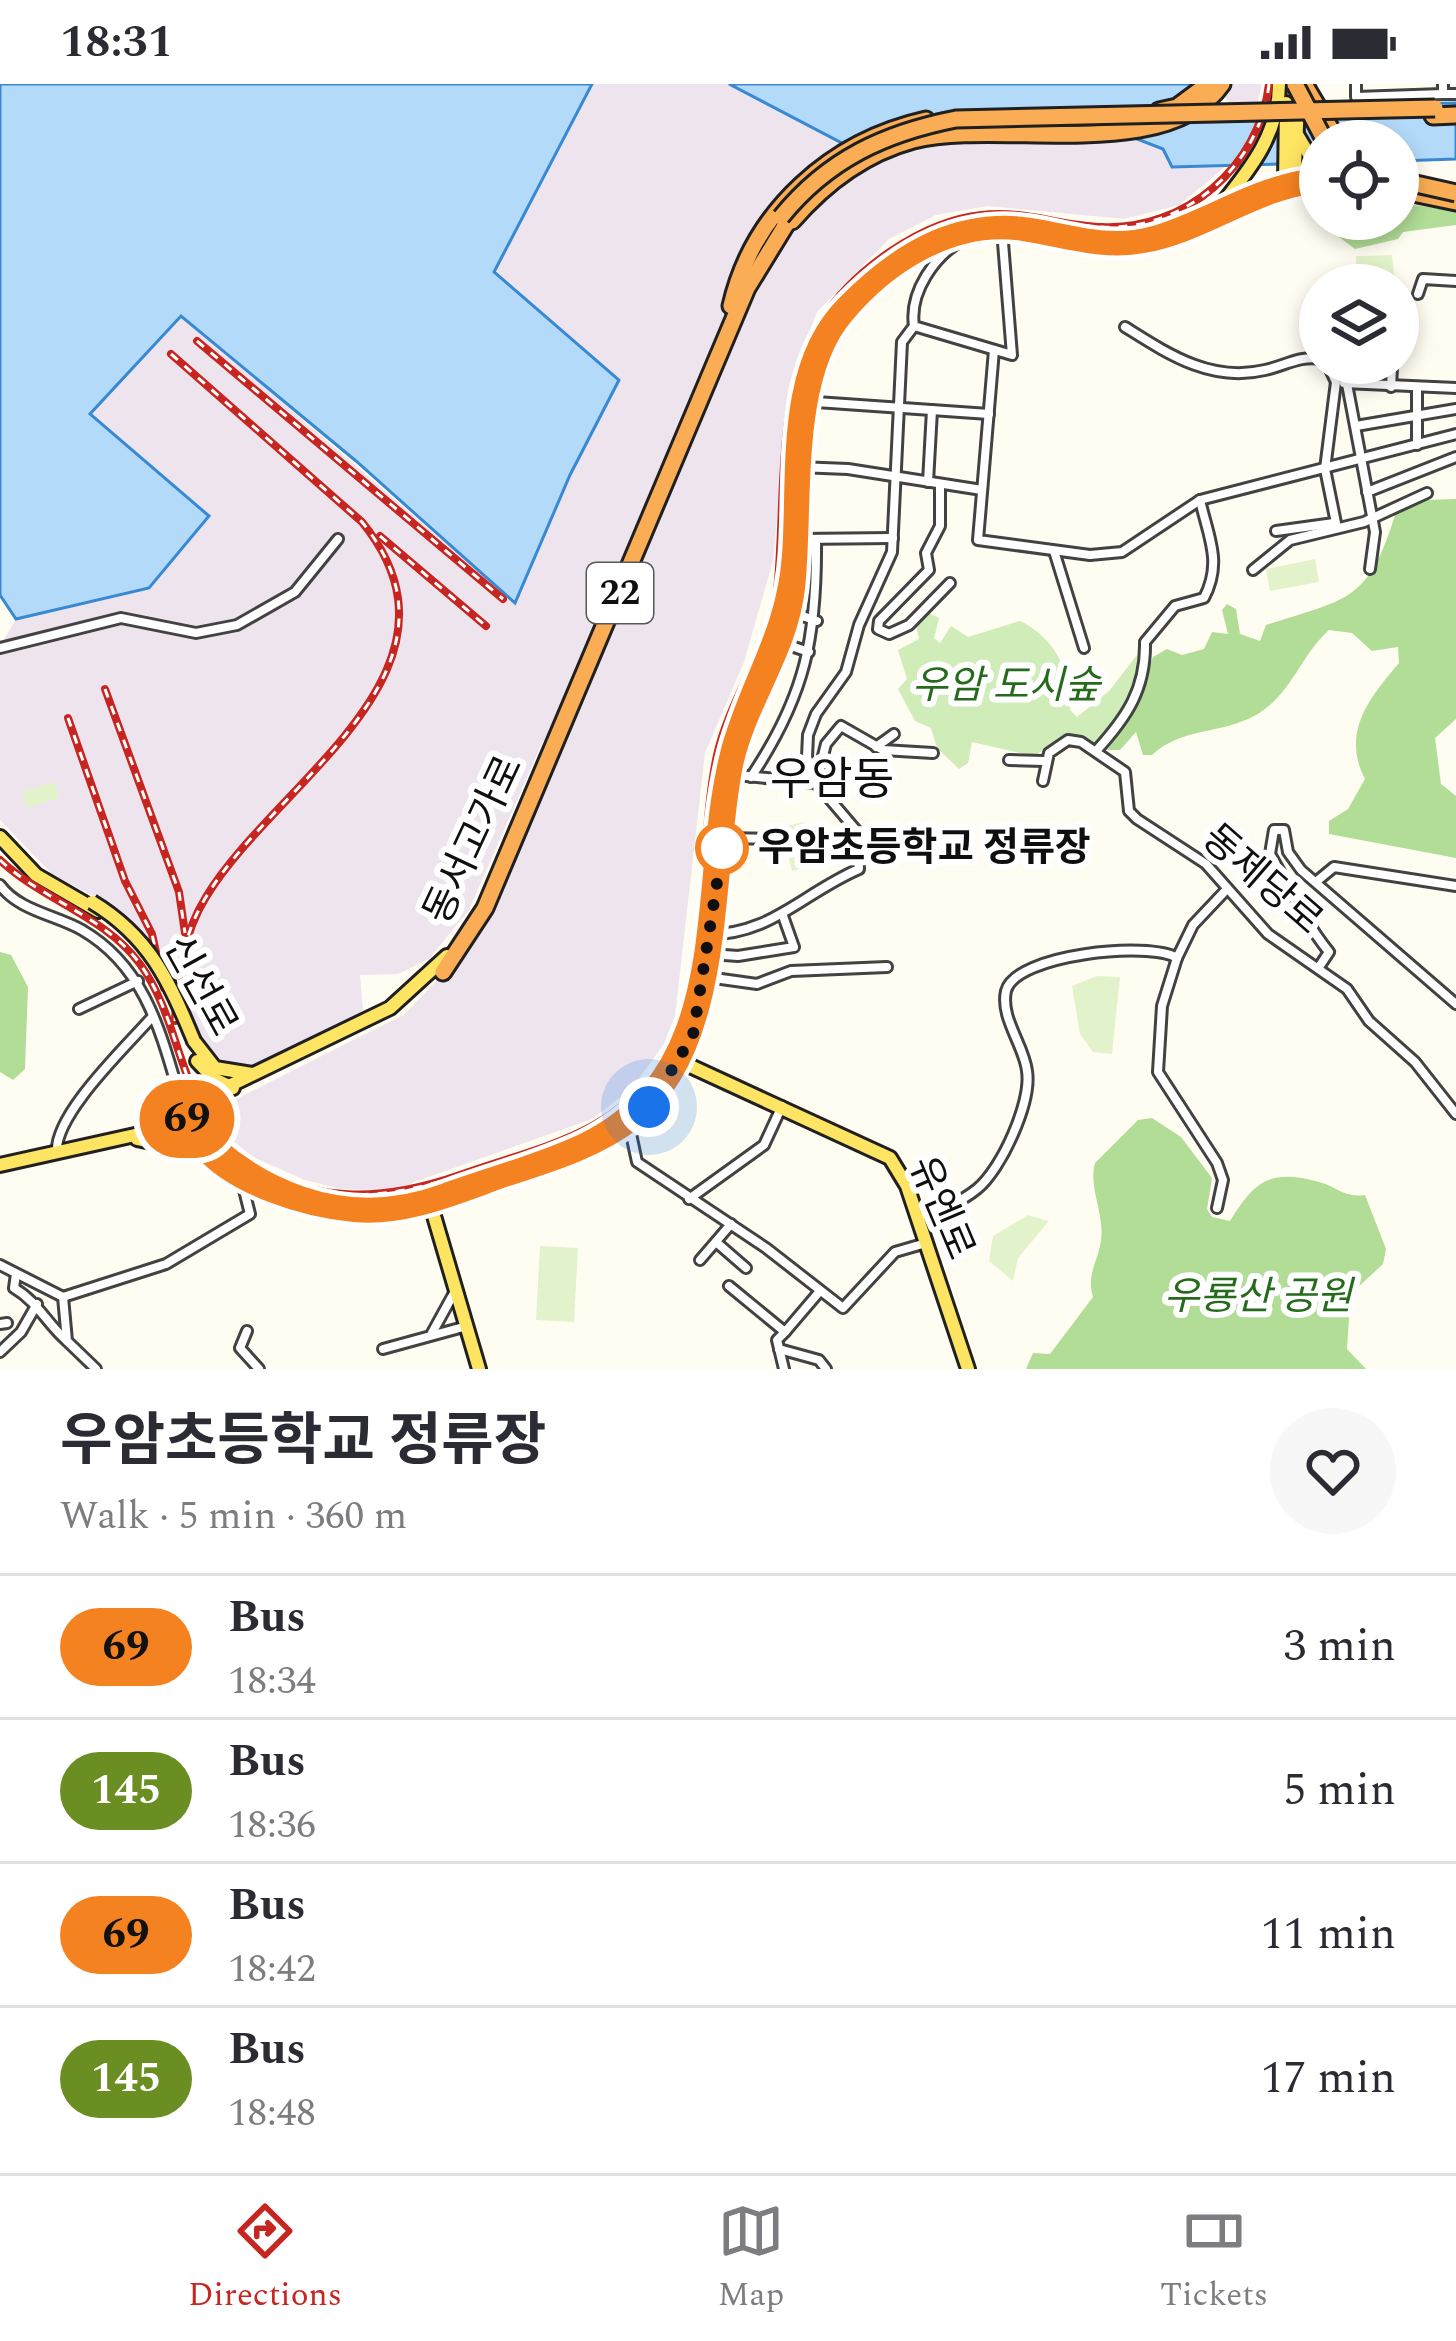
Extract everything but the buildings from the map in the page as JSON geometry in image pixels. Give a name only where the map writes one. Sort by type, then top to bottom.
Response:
[{"type":"highway","points":[[731,306],[751,253],[780,207],[815,171],[856,144],[903,124],[959,114],[1168,110],[1208,84]]},
{"type":"highway","points":[[747,288],[807,203],[888,148],[964,133],[1158,126],[1196,110],[1222,84]]},
{"type":"highway","points":[[1293,93],[1311,120]]},
{"type":"highway","points":[[1293,93],[1318,120]]},
{"type":"highway","name":"동서고가로","points":[[462,934],[496,868],[754,257],[792,203],[830,168],[890,135],[956,119],[1456,112]]},
{"type":"highway","name":"동서고가로","points":[[442,972],[485,908],[747,288],[772,241],[820,186],[878,148],[927,132],[1001,124],[1456,112]]},
{"type":"highway","points":[[1419,188],[1456,190]]},
{"type":"highway","points":[[1419,193],[1456,204]]},
{"type":"main road","points":[[1282,84],[1293,93],[1290,177]]},
{"type":"main road","points":[[1290,177],[1293,93]]},
{"type":"main road","points":[[1218,208],[1257,159],[1293,93]]},
{"type":"main road","points":[[1295,130],[1299,138]]},
{"type":"main road","points":[[185,1114],[228,1159],[293,1193],[367,1208],[451,1197],[586,1149],[629,1119],[671,1078],[686,1033],[724,838],[731,748],[785,611],[812,355],[842,307],[894,262],[944,233],[1002,222],[1091,239],[1136,239],[1299,176]]},
{"type":"main road","points":[[806,401],[818,356],[847,312],[932,245],[1001,229],[1124,247],[1171,238],[1290,177]]},
{"type":"main road","points":[[185,1114],[200,1148],[240,1176],[329,1211],[370,1215],[410,1209],[583,1142],[629,1119],[693,1035],[709,954],[729,775],[791,612],[800,539],[801,468]]},
{"type":"main road","name":"신선로","points":[[0,833],[36,875],[95,907],[127,932],[151,963],[206,1071],[235,1088]]},
{"type":"main road","name":"동서고가로","points":[[1,1165],[171,1127],[185,1114],[396,1003],[419,986],[462,934]]},
{"type":"main road","name":"동서고가로","points":[[235,1088],[393,1013],[442,972]]},
{"type":"main road","points":[[671,1078],[707,1072],[693,1035]]},
{"type":"main road","name":"신선로","points":[[191,1042],[203,1058],[224,1072],[265,1071]]},
{"type":"main road","name":"유엔로","points":[[678,1060],[783,1104],[890,1158],[918,1217],[968,1369]]},
{"type":"main road","points":[[124,1138],[210,1156]]},
{"type":"main road","points":[[438,1228],[451,1197]]},
{"type":"main road","points":[[430,1201],[479,1369]]},
{"type":"main road","points":[[410,1209],[438,1228]]},
{"type":"street","points":[[1356,84],[1356,97],[1443,89],[1456,94]]},
{"type":"street","points":[[914,326],[1012,355],[1001,229]]},
{"type":"street","points":[[708,936],[765,927],[816,887],[859,869],[856,830],[816,783],[807,757],[808,735],[816,714],[846,672],[893,538],[902,343],[914,326],[913,312],[941,252],[974,232]]},
{"type":"street","points":[[1419,290],[1423,279],[1456,281]]},
{"type":"street","points":[[1125,328],[1192,367],[1247,373],[1299,365]]},
{"type":"street","points":[[994,350],[978,539],[1054,551],[1122,552],[1200,500],[1364,462],[1456,434]]},
{"type":"street","points":[[1342,384],[1364,462],[1372,518],[1370,569]]},
{"type":"street","points":[[1338,525],[1325,469],[1342,384]]},
{"type":"street","points":[[1354,384],[1456,388]]},
{"type":"street","points":[[1418,389],[1418,445]]},
{"type":"street","points":[[806,401],[989,413]]},
{"type":"street","points":[[1356,425],[1456,409]]},
{"type":"street","points":[[928,482],[932,410]]},
{"type":"street","points":[[1367,492],[1456,458]]},
{"type":"street","points":[[801,468],[897,476],[982,490]]},
{"type":"street","points":[[940,484],[940,526],[926,553],[927,572],[878,621],[878,629],[889,634],[909,626],[950,583]]},
{"type":"street","points":[[1253,570],[1290,540],[1372,518],[1426,494]]},
{"type":"street","points":[[1043,781],[1045,761],[1068,740],[1096,751],[1130,714],[1146,669],[1145,642],[1175,606],[1204,598],[1214,579],[1214,544],[1200,500]]},
{"type":"street","points":[[1276,531],[1338,525]]},
{"type":"street","points":[[0,648],[121,618],[196,633],[237,625],[295,592],[338,538]]},
{"type":"street","points":[[800,539],[893,538]]},
{"type":"street","points":[[751,777],[791,710],[809,652],[817,621],[816,539]]},
{"type":"street","points":[[1054,551],[1084,648]]},
{"type":"street","points":[[791,612],[817,621]]},
{"type":"street","points":[[782,643],[809,652]]},
{"type":"street","points":[[816,783],[826,744],[841,726],[876,747],[933,753]]},
{"type":"street","points":[[876,747],[894,734]]},
{"type":"street","name":"동제당로","points":[[1096,751],[1125,772],[1129,811],[1206,864],[1268,934],[1319,967],[1328,952],[1301,918],[1288,879],[1270,854],[1274,830],[1284,830],[1292,861],[1456,1004]]},
{"type":"street","points":[[1010,760],[1045,761]]},
{"type":"street","points":[[729,775],[816,783]]},
{"type":"street","points":[[724,838],[776,839]]},
{"type":"street","points":[[1317,881],[1334,867],[1456,886]]},
{"type":"street","points":[[0,885],[24,904],[100,942],[138,981],[154,1015],[185,1114]]},
{"type":"street","points":[[1217,1208],[1223,1180],[1217,1163],[1158,1072],[1162,1006],[1177,958],[1193,925],[1227,889]]},
{"type":"street","points":[[709,954],[738,956],[794,947],[782,916]]},
{"type":"street","points":[[918,1217],[946,1208],[986,1180],[1025,1096],[1027,1070],[1005,1003],[1015,976],[1032,964],[1075,956],[1155,950],[1177,958]]},
{"type":"street","points":[[705,977],[758,984],[791,971],[886,967]]},
{"type":"street","points":[[1319,967],[1415,1062],[1456,1114]]},
{"type":"street","points":[[79,1009],[138,981]]},
{"type":"street","points":[[57,1153],[56,1140],[93,1083],[154,1015]]},
{"type":"street","points":[[688,1199],[764,1145],[783,1104]]},
{"type":"street","points":[[629,1119],[637,1162],[731,1224],[843,1308],[895,1252],[927,1242]]},
{"type":"street","points":[[0,1150],[1,1165]]},
{"type":"street","points":[[0,1265],[63,1297],[166,1264],[250,1214],[240,1176]]},
{"type":"street","points":[[700,1260],[731,1224]]},
{"type":"street","points":[[716,1242],[746,1268]]},
{"type":"street","points":[[16,1274],[14,1288],[37,1303],[52,1332],[96,1369]]},
{"type":"street","points":[[729,1286],[784,1332]]},
{"type":"street","points":[[431,1334],[456,1290]]},
{"type":"street","points":[[784,1369],[778,1340],[820,1291]]},
{"type":"street","points":[[63,1297],[70,1325],[68,1341]]},
{"type":"street","points":[[0,1352],[21,1332],[37,1303]]},
{"type":"street","points":[[382,1348],[467,1326]]},
{"type":"street","points":[[247,1330],[240,1348],[259,1369]]},
{"type":"street","points":[[779,1348],[819,1360],[826,1369]]},
{"type":"shaded area","points":[[592,84],[729,84],[842,143],[794,218],[782,213],[722,339],[551,742],[543,741],[469,910],[429,959],[398,974],[360,975],[363,1010],[333,1034],[248,1074],[208,1059],[158,951],[144,932],[110,905],[52,874],[0,820],[0,646],[16,619],[148,588],[90,414],[181,315],[515,603],[570,475],[617,385],[615,377],[494,272]]},
{"type":"shaded area","points":[[1217,84],[1262,84],[1257,104],[1229,103]]},
{"type":"shaded area","points":[[1132,135],[1163,149],[1172,167],[1226,166],[1179,205],[1124,219],[988,206],[936,215],[889,239],[817,312],[789,385],[773,561],[744,662],[705,753],[675,1016],[664,1044],[631,1089],[592,1119],[392,1190],[341,1189],[305,1180],[253,1157],[227,1136],[212,1111],[405,1014],[471,944],[750,295],[788,230],[831,187],[883,156],[928,141]]},
{"type":"green space","points":[[1419,206],[1456,211],[1456,225],[1419,230]]},
{"type":"green space","points":[[1343,240],[1394,240],[1355,249]]},
{"type":"green space","points":[[1392,255],[1393,264],[1356,264],[1356,256]]},
{"type":"green space","points":[[1456,499],[1456,719],[1435,738],[1441,784],[1456,796],[1456,858],[1329,834],[1329,821],[1348,809],[1365,779],[1358,762],[1357,731],[1369,703],[1399,663],[1398,647],[1372,651],[1352,633],[1329,630],[1279,697],[1256,715],[1176,740],[1152,755],[1143,755],[1136,732],[1120,750],[1107,750],[1133,714],[1153,657],[1167,649],[1182,655],[1204,649],[1212,632],[1228,634],[1222,610],[1227,604],[1236,609],[1240,634],[1260,641],[1266,625],[1337,601],[1365,580],[1376,564],[1396,512],[1427,500]]},
{"type":"green space","points":[[1315,559],[1319,582],[1270,591],[1266,569]]},
{"type":"green space","name":"우암 도시숲","points":[[928,613],[939,618],[934,638],[940,643],[951,626],[968,637],[1020,621],[1032,628],[1059,658],[1069,683],[1070,710],[1077,717],[1109,691],[1137,655],[1143,669],[1126,713],[1098,745],[1066,734],[1034,756],[972,742],[968,763],[959,769],[937,748],[931,728],[915,721],[898,689],[907,679],[898,650],[919,639],[916,625]]},
{"type":"green space","points":[[55,782],[59,798],[27,808],[22,792]]},
{"type":"green space","points":[[804,822],[815,865],[792,871],[781,827]]},
{"type":"green space","points":[[0,952],[11,955],[28,987],[25,1069],[13,1080],[0,1072]]},
{"type":"green space","points":[[1097,976],[1120,977],[1112,1054],[1093,1052],[1080,1034],[1072,986]]},
{"type":"green space","name":"우룡산 공원","points":[[1152,1118],[1181,1137],[1212,1178],[1207,1209],[1212,1217],[1230,1221],[1247,1196],[1275,1178],[1302,1178],[1346,1194],[1365,1195],[1386,1249],[1383,1264],[1357,1288],[1350,1302],[1347,1349],[1366,1369],[1026,1369],[1033,1353],[1050,1354],[1093,1297],[1092,1275],[1102,1230],[1095,1163],[1138,1120]]},
{"type":"green space","points":[[1028,1215],[1049,1221],[1018,1258],[1013,1281],[989,1261],[993,1236]]},
{"type":"green space","points":[[540,1246],[578,1248],[574,1322],[536,1320]]},
{"type":"water","points":[[0,84],[592,84],[494,272],[619,380],[570,475],[515,603],[356,461],[181,316],[90,414],[209,516],[149,588],[16,619],[0,595]]},
{"type":"water","points":[[729,84],[1216,84],[1219,107],[1456,103],[1456,159],[1419,160],[1419,120],[1299,120],[1299,164],[1172,167],[1163,149],[1137,139],[1106,109],[947,112],[887,124],[842,143]]},
{"type":"railway","points":[[0,860],[126,947],[154,988],[193,1090],[220,1136],[241,1155],[293,1184],[348,1194],[404,1190],[528,1153],[594,1125],[636,1094],[664,1055],[683,1009],[694,960],[717,755],[773,611],[789,416],[795,383],[821,321],[851,284],[891,251],[959,219],[997,214],[1102,227],[1162,218],[1189,205],[1213,188],[1251,142],[1269,84]]},
{"type":"railway","points":[[197,341],[503,599]]},
{"type":"railway","points":[[171,354],[362,522],[393,576],[398,627],[384,676],[355,722],[237,854],[206,897],[183,957],[175,1021]]},
{"type":"railway","points":[[380,536],[486,626]]},
{"type":"railway","points":[[105,689],[179,892],[185,933]]},
{"type":"railway","points":[[68,718],[125,881],[152,934],[164,988]]},
{"type":"bus line","name":"69","points":[[1299,180],[1263,187],[1136,239],[1091,239],[1002,222],[962,227],[894,262],[842,307],[829,325],[806,374],[785,611],[731,748],[686,1033],[644,1101],[583,1142],[429,1198],[367,1208],[330,1204],[278,1188],[228,1159],[185,1114],[200,1148],[240,1176],[279,1195],[329,1211],[370,1215],[423,1207],[551,1163],[632,1123],[665,1088],[693,1035],[738,749],[779,652],[795,595],[813,376],[828,337],[847,312],[905,262],[957,235],[1001,229],[1124,247],[1171,238],[1285,188],[1299,186]]},
{"type":"place","name":"우암초등학교 정류장","points":[[722,848]]},
{"type":"district","name":"우암동","points":[[832,780]]},
{"type":"route","points":[[649,1107],[681,1062],[693,1035],[724,838],[722,848]]}]
